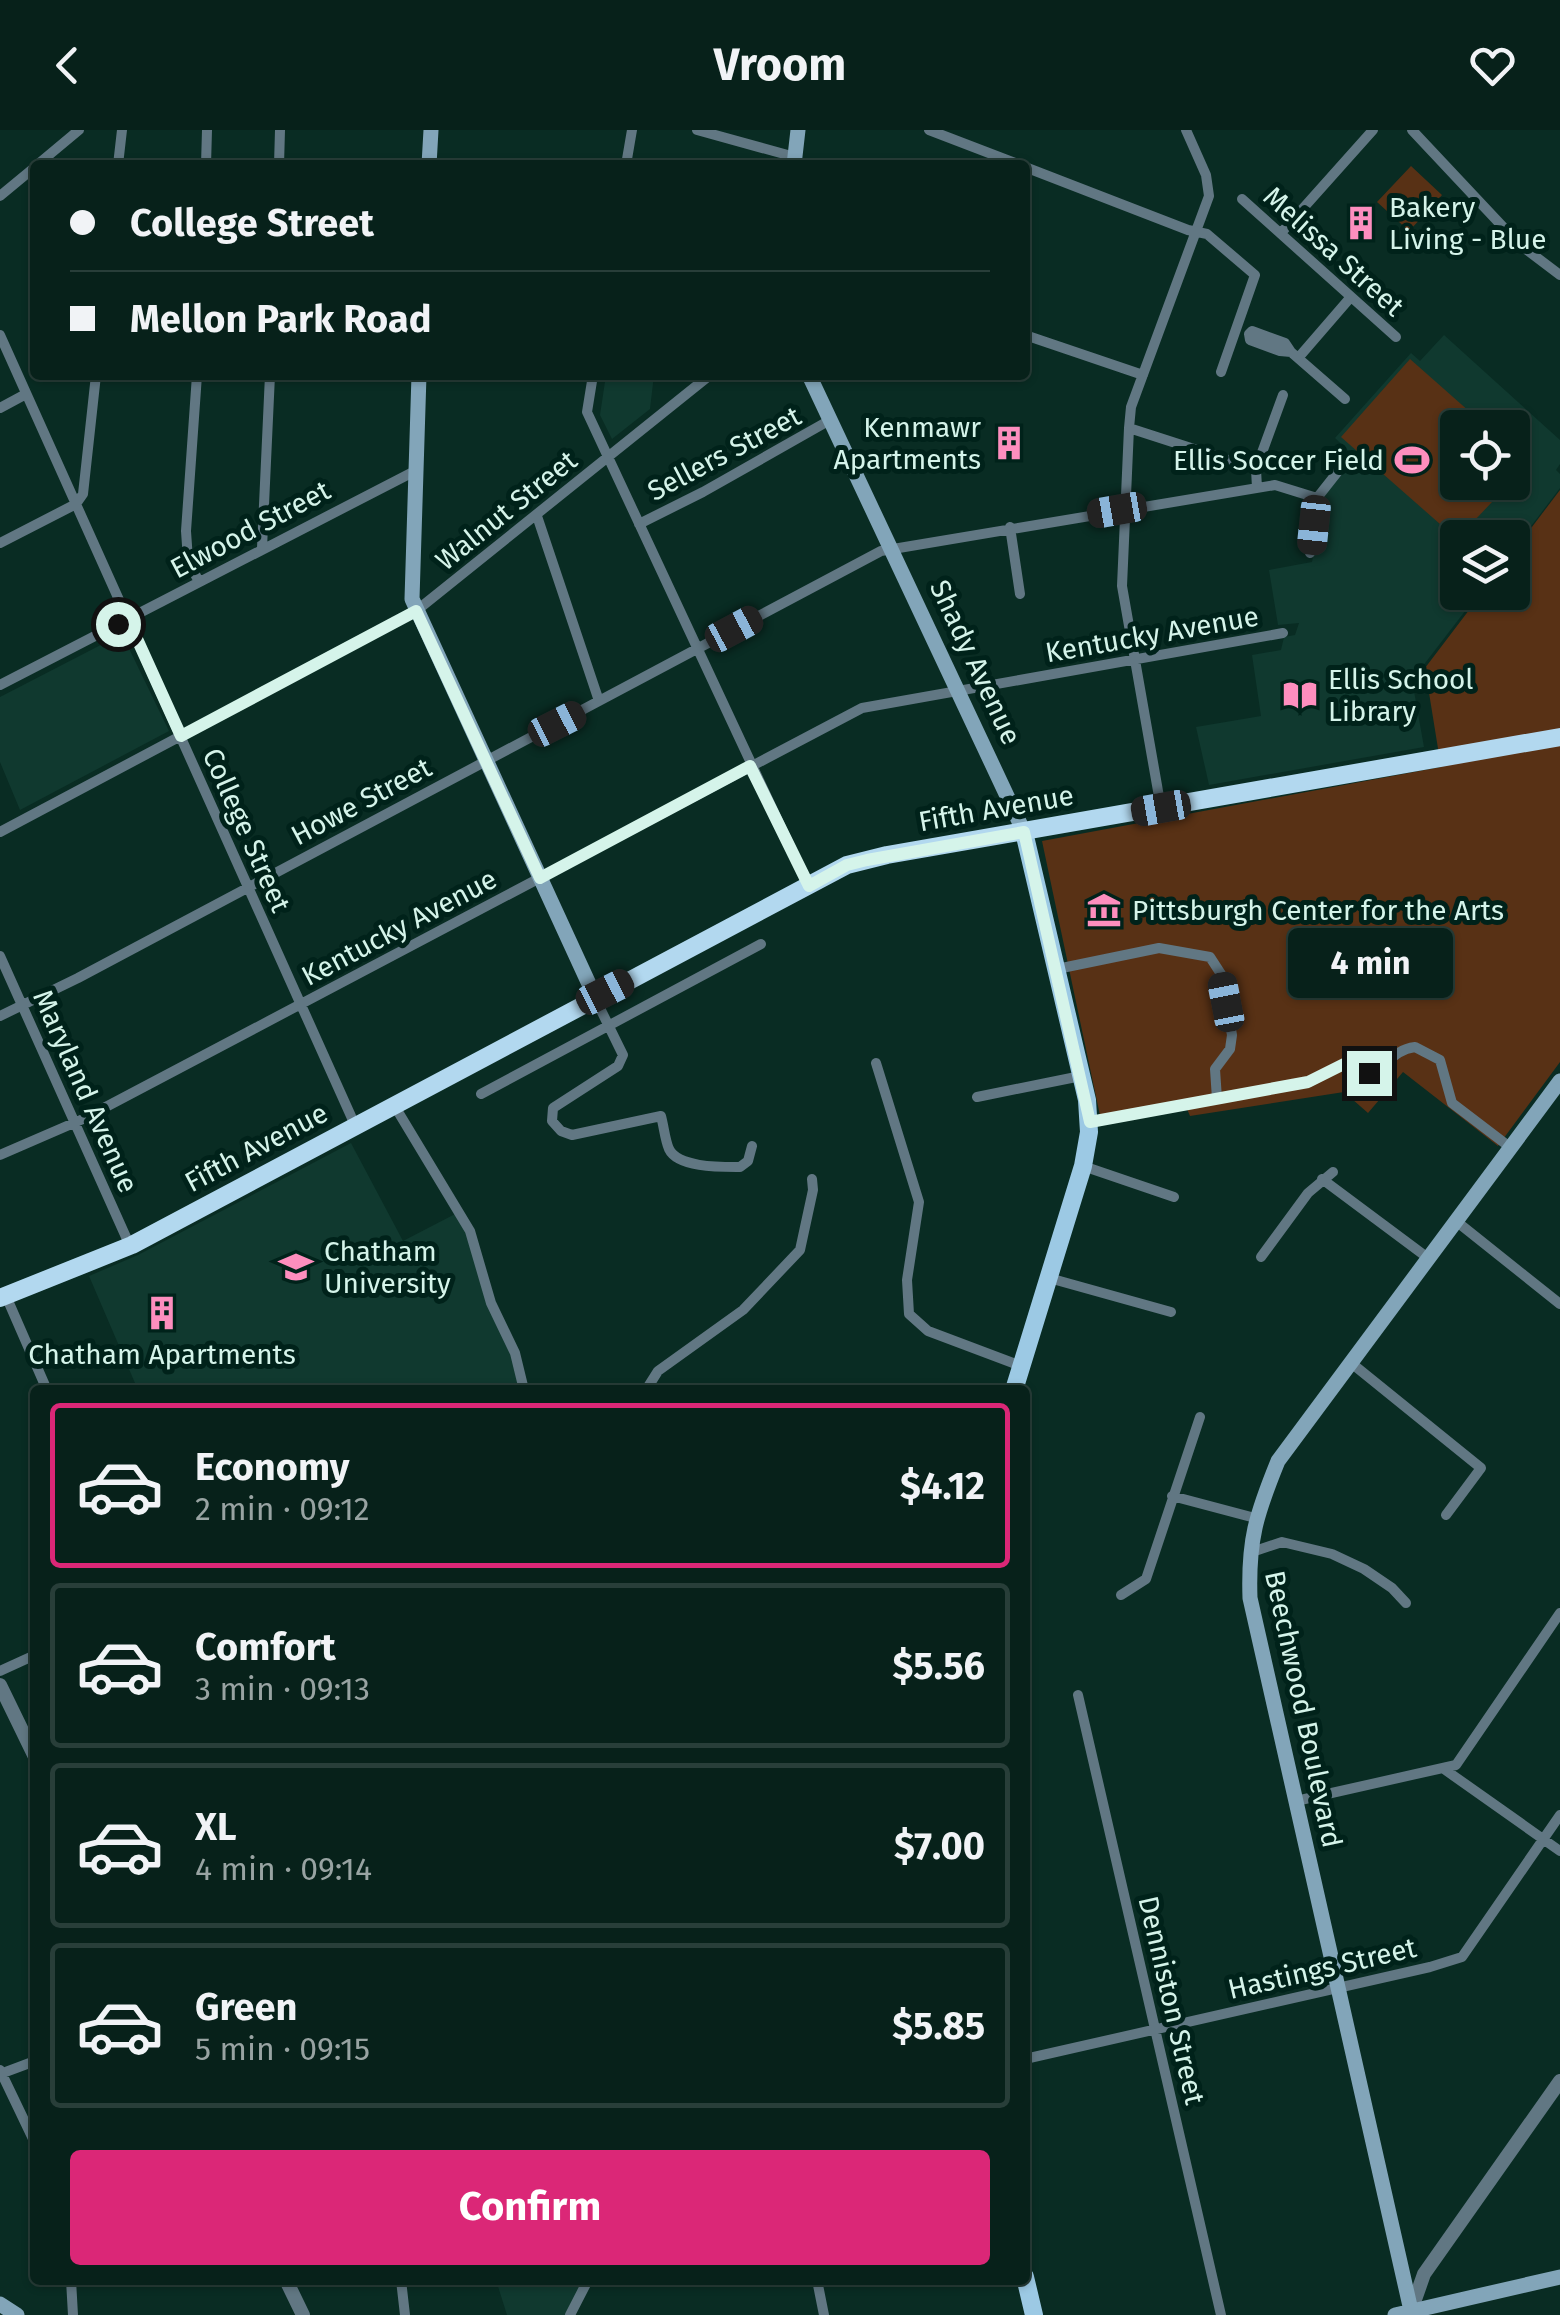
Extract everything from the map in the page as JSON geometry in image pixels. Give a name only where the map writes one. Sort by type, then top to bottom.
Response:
[{"type":"highway","name":"Fifth Avenue","points":[[3,1297],[130,1246],[847,865],[1560,737]]},
{"type":"main road","points":[[429,160],[431,130]]},
{"type":"main road","points":[[794,160],[798,130]]},
{"type":"main road","points":[[419,380],[412,598],[595,998]]},
{"type":"main road","name":"Shady Avenue","points":[[812,380],[1024,832],[1081,1076],[1090,1122],[1083,1166],[1015,1385]]},
{"type":"main road","name":"Beechwood Boulevard","points":[[1406,2314],[1339,1987],[1250,1598],[1248,1553],[1255,1518],[1278,1462],[1560,1081]]},
{"type":"main road","points":[[1406,2314],[1560,2277]]},
{"type":"main road","points":[[1027,2285],[1034,2315]]},
{"type":"main road","points":[[0,2304],[17,2315]]},
{"type":"street","points":[[43,160],[80,130]]},
{"type":"street","points":[[119,160],[122,130]]},
{"type":"street","points":[[206,160],[208,130]]},
{"type":"street","points":[[278,160],[280,130]]},
{"type":"street","points":[[627,160],[632,130]]},
{"type":"street","points":[[697,130],[791,160]]},
{"type":"street","points":[[930,130],[1007,160]]},
{"type":"street","points":[[1161,808],[1122,586],[1131,407],[1209,196],[1208,184],[1186,130]]},
{"type":"street","points":[[1281,233],[1372,130]]},
{"type":"street","points":[[1412,130],[1519,244],[1560,275]]},
{"type":"street","points":[[1030,169],[1207,234],[1255,274],[1221,372]]},
{"type":"street","points":[[0,196],[30,171]]},
{"type":"street","name":"Melissa Street","points":[[1242,199],[1396,337]]},
{"type":"street","points":[[1345,399],[1295,354],[1350,298]]},
{"type":"street","name":"College Street","points":[[0,335],[354,1125]]},
{"type":"street","points":[[1030,337],[1143,375]]},
{"type":"street","points":[[0,543],[76,504],[82,494],[95,380]]},
{"type":"street","points":[[197,380],[186,531],[188,560],[199,582]]},
{"type":"street","points":[[262,548],[270,380]]},
{"type":"street","points":[[592,380],[587,412],[809,886]]},
{"type":"street","name":"Walnut Street","points":[[0,832],[416,611],[704,380]]},
{"type":"street","points":[[0,408],[26,394]]},
{"type":"street","points":[[1257,488],[1256,468],[1283,394]]},
{"type":"street","name":"Sellers Street","points":[[639,524],[830,420]]},
{"type":"street","points":[[1129,428],[1256,468]]},
{"type":"street","points":[[1310,553],[1317,498],[1347,460]]},
{"type":"street","name":"Elwood Street","points":[[0,685],[415,470]]},
{"type":"street","name":"Howe Street","points":[[0,1016],[892,548],[1275,485],[1317,498]]},
{"type":"street","points":[[538,516],[599,702]]},
{"type":"street","points":[[1010,527],[1020,594]]},
{"type":"street","name":"Kentucky Avenue","points":[[0,1156],[76,1123],[862,708],[1284,634]]},
{"type":"street","points":[[481,1094],[761,944]]},
{"type":"street","points":[[1057,969],[1159,948],[1198,953],[1214,960],[1221,974],[1232,1035],[1230,1048],[1214,1073],[1217,1099]]},
{"type":"street","name":"Maryland Avenue","points":[[0,956],[130,1246]]},
{"type":"street","points":[[595,998],[622,1050],[618,1066],[553,1108],[552,1122],[561,1132],[572,1134],[662,1116],[670,1152],[677,1160],[740,1167],[748,1161],[752,1146]]},
{"type":"street","points":[[1090,1122],[1308,1082],[1344,1064],[1372,1072],[1398,1051],[1415,1047],[1440,1060],[1452,1103],[1511,1148]]},
{"type":"street","points":[[876,1063],[919,1202],[907,1280],[909,1314],[928,1332],[1021,1366]]},
{"type":"street","points":[[977,1097],[1081,1076]]},
{"type":"street","points":[[394,1104],[470,1231],[491,1303],[515,1353],[523,1385]]},
{"type":"street","points":[[1083,1166],[1174,1196]]},
{"type":"street","points":[[1262,1258],[1322,1179],[1332,1172]]},
{"type":"street","points":[[649,1385],[658,1372],[743,1310],[800,1250],[812,1179]]},
{"type":"street","points":[[1322,1179],[1428,1258]]},
{"type":"street","points":[[1456,1221],[1560,1304]]},
{"type":"street","points":[[1049,1278],[1171,1312]]},
{"type":"street","points":[[3,1297],[45,1385]]},
{"type":"street","points":[[1350,1362],[1481,1468],[1446,1516]]},
{"type":"street","points":[[1121,1595],[1146,1579],[1200,1417]]},
{"type":"street","points":[[1172,1496],[1255,1518]]},
{"type":"street","points":[[1248,1553],[1282,1542],[1332,1554],[1364,1569],[1406,1603]]},
{"type":"street","points":[[1296,1800],[1456,1765],[1560,1614]]},
{"type":"street","points":[[0,1672],[30,1657]]},
{"type":"street","points":[[0,1684],[30,1747]]},
{"type":"street","name":"Denniston Street","points":[[1078,1695],[1221,2315]]},
{"type":"street","points":[[1444,1769],[1560,1852]]},
{"type":"street","name":"Hastings Street","points":[[1030,2058],[1462,1956],[1560,1816]]},
{"type":"street","points":[[30,2062],[1,2073],[30,2133]]},
{"type":"street","points":[[1406,2314],[1424,2274],[1560,2080]]},
{"type":"street","points":[[71,2285],[73,2315]]},
{"type":"street","points":[[288,2285],[303,2315]]},
{"type":"street","points":[[402,2285],[405,2315]]},
{"type":"street","points":[[570,2315],[585,2285]]},
{"type":"street","points":[[818,2285],[824,2315]]},
{"type":"shaded area","points":[[1411,166],[1442,195],[1437,201],[1432,197],[1425,205],[1429,210],[1409,231],[1377,202]]},
{"type":"shaded area","points":[[1444,335],[1527,410],[1440,410],[1440,500],[1530,500],[1530,413],[1560,440],[1560,464],[1556,470],[1560,474],[1560,488],[1530,528],[1530,520],[1440,520],[1440,610],[1466,610],[1412,680],[1424,747],[1209,785],[1196,727],[1261,716],[1252,655],[1281,650],[1284,637],[1295,635],[1299,623],[1278,625],[1269,570],[1312,562],[1326,491],[1357,459],[1335,438],[1411,353],[1420,361]]},
{"type":"shaded area","name":"Ellis Soccer Field","points":[[1410,359],[1468,410],[1440,410],[1440,500],[1494,500],[1475,520],[1440,520],[1440,524],[1341,437]]},
{"type":"shaded area","points":[[605,380],[653,380],[650,409],[612,439],[600,415]]},
{"type":"shaded area","points":[[1560,490],[1560,1062],[1498,1146],[1403,1072],[1368,1113],[1344,1092],[1190,1116],[1187,1109],[1102,1125],[1042,841],[1441,767],[1425,668],[1469,610],[1530,610],[1530,530]]},
{"type":"shaded area","points":[[122,634],[169,731],[20,810],[0,762],[0,697]]},
{"type":"shaded area","name":"Chatham University","points":[[351,1143],[403,1241],[459,1212],[522,1385],[136,1385],[89,1276],[138,1255]]},
{"type":"shaded area","points":[[498,2285],[585,2285],[570,2315],[507,2315]]},
{"type":"place","name":"Bakery Living - Blue","points":[[1361,223]]},
{"type":"place","name":"Kenmawr Apartments","points":[[1009,443]]},
{"type":"place","name":"Ellis Soccer Field","points":[[1412,460]]},
{"type":"place","name":"Ellis School Library","points":[[1300,695]]},
{"type":"place","name":"Pittsburgh Center for the Arts","points":[[1104,910]]},
{"type":"place","name":"Chatham University","points":[[296,1267]]},
{"type":"place","name":"Chatham Apartments","points":[[162,1313]]},
{"type":"route","points":[[118,624],[128,619],[181,736],[416,611],[540,878],[750,766],[809,886],[847,865],[1024,832],[1090,1122],[1308,1082],[1344,1064],[1369,1073]]}]
